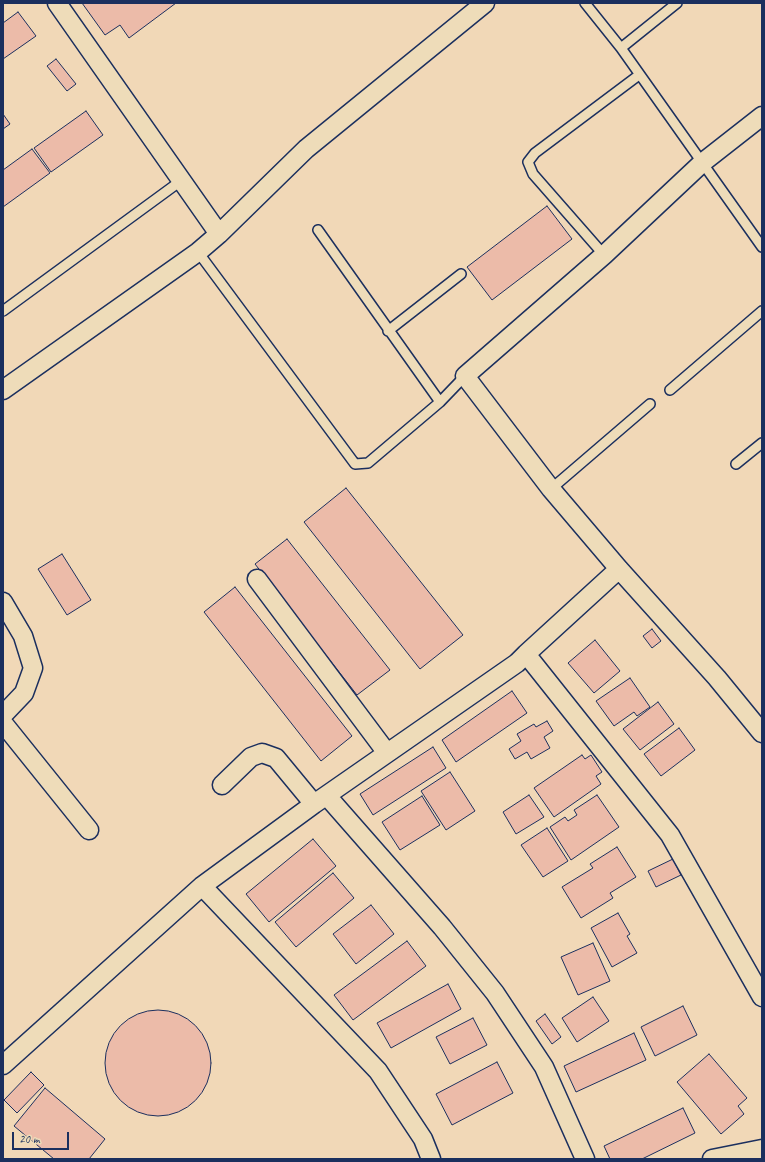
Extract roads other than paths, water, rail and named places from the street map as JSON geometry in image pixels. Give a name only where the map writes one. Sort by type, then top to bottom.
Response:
[{"type":"street","points":[[57,3],[219,234]]},
{"type":"street","points":[[4,388],[198,252],[219,234],[306,149],[485,3]]},
{"type":"street","points":[[762,116],[702,163],[604,255],[465,376],[551,488],[619,569],[717,678],[762,733]]},
{"type":"street","points":[[3,1065],[202,886],[387,753],[517,663],[619,569]]},
{"type":"street","points":[[257,579],[387,753]]},
{"type":"street","points":[[3,602],[23,636],[33,668],[24,693],[3,715]]},
{"type":"street","points":[[526,654],[670,835],[762,997]]},
{"type":"street","points":[[3,723],[89,830]]},
{"type":"street","points":[[222,785],[251,757],[262,753],[276,758],[321,800],[442,927],[495,993],[544,1067],[584,1159]]},
{"type":"street","points":[[202,886],[378,1070],[423,1139],[431,1159]]},
{"type":"street","points":[[712,1159],[762,1149]]},
{"type":"lane","points":[[585,3],[621,48],[762,247]]},
{"type":"lane","points":[[621,48],[677,3]]},
{"type":"lane","points":[[604,255],[533,174],[528,162],[535,153],[640,75]]},
{"type":"lane","points":[[3,311],[182,180]]},
{"type":"lane","points":[[318,230],[388,331],[440,402]]},
{"type":"lane","points":[[198,252],[355,464],[368,462],[440,402],[465,376]]},
{"type":"lane","points":[[388,331],[461,274]]},
{"type":"lane","points":[[670,390],[762,311]]},
{"type":"lane","points":[[551,488],[650,404]]},
{"type":"lane","points":[[736,464],[762,443]]}]
